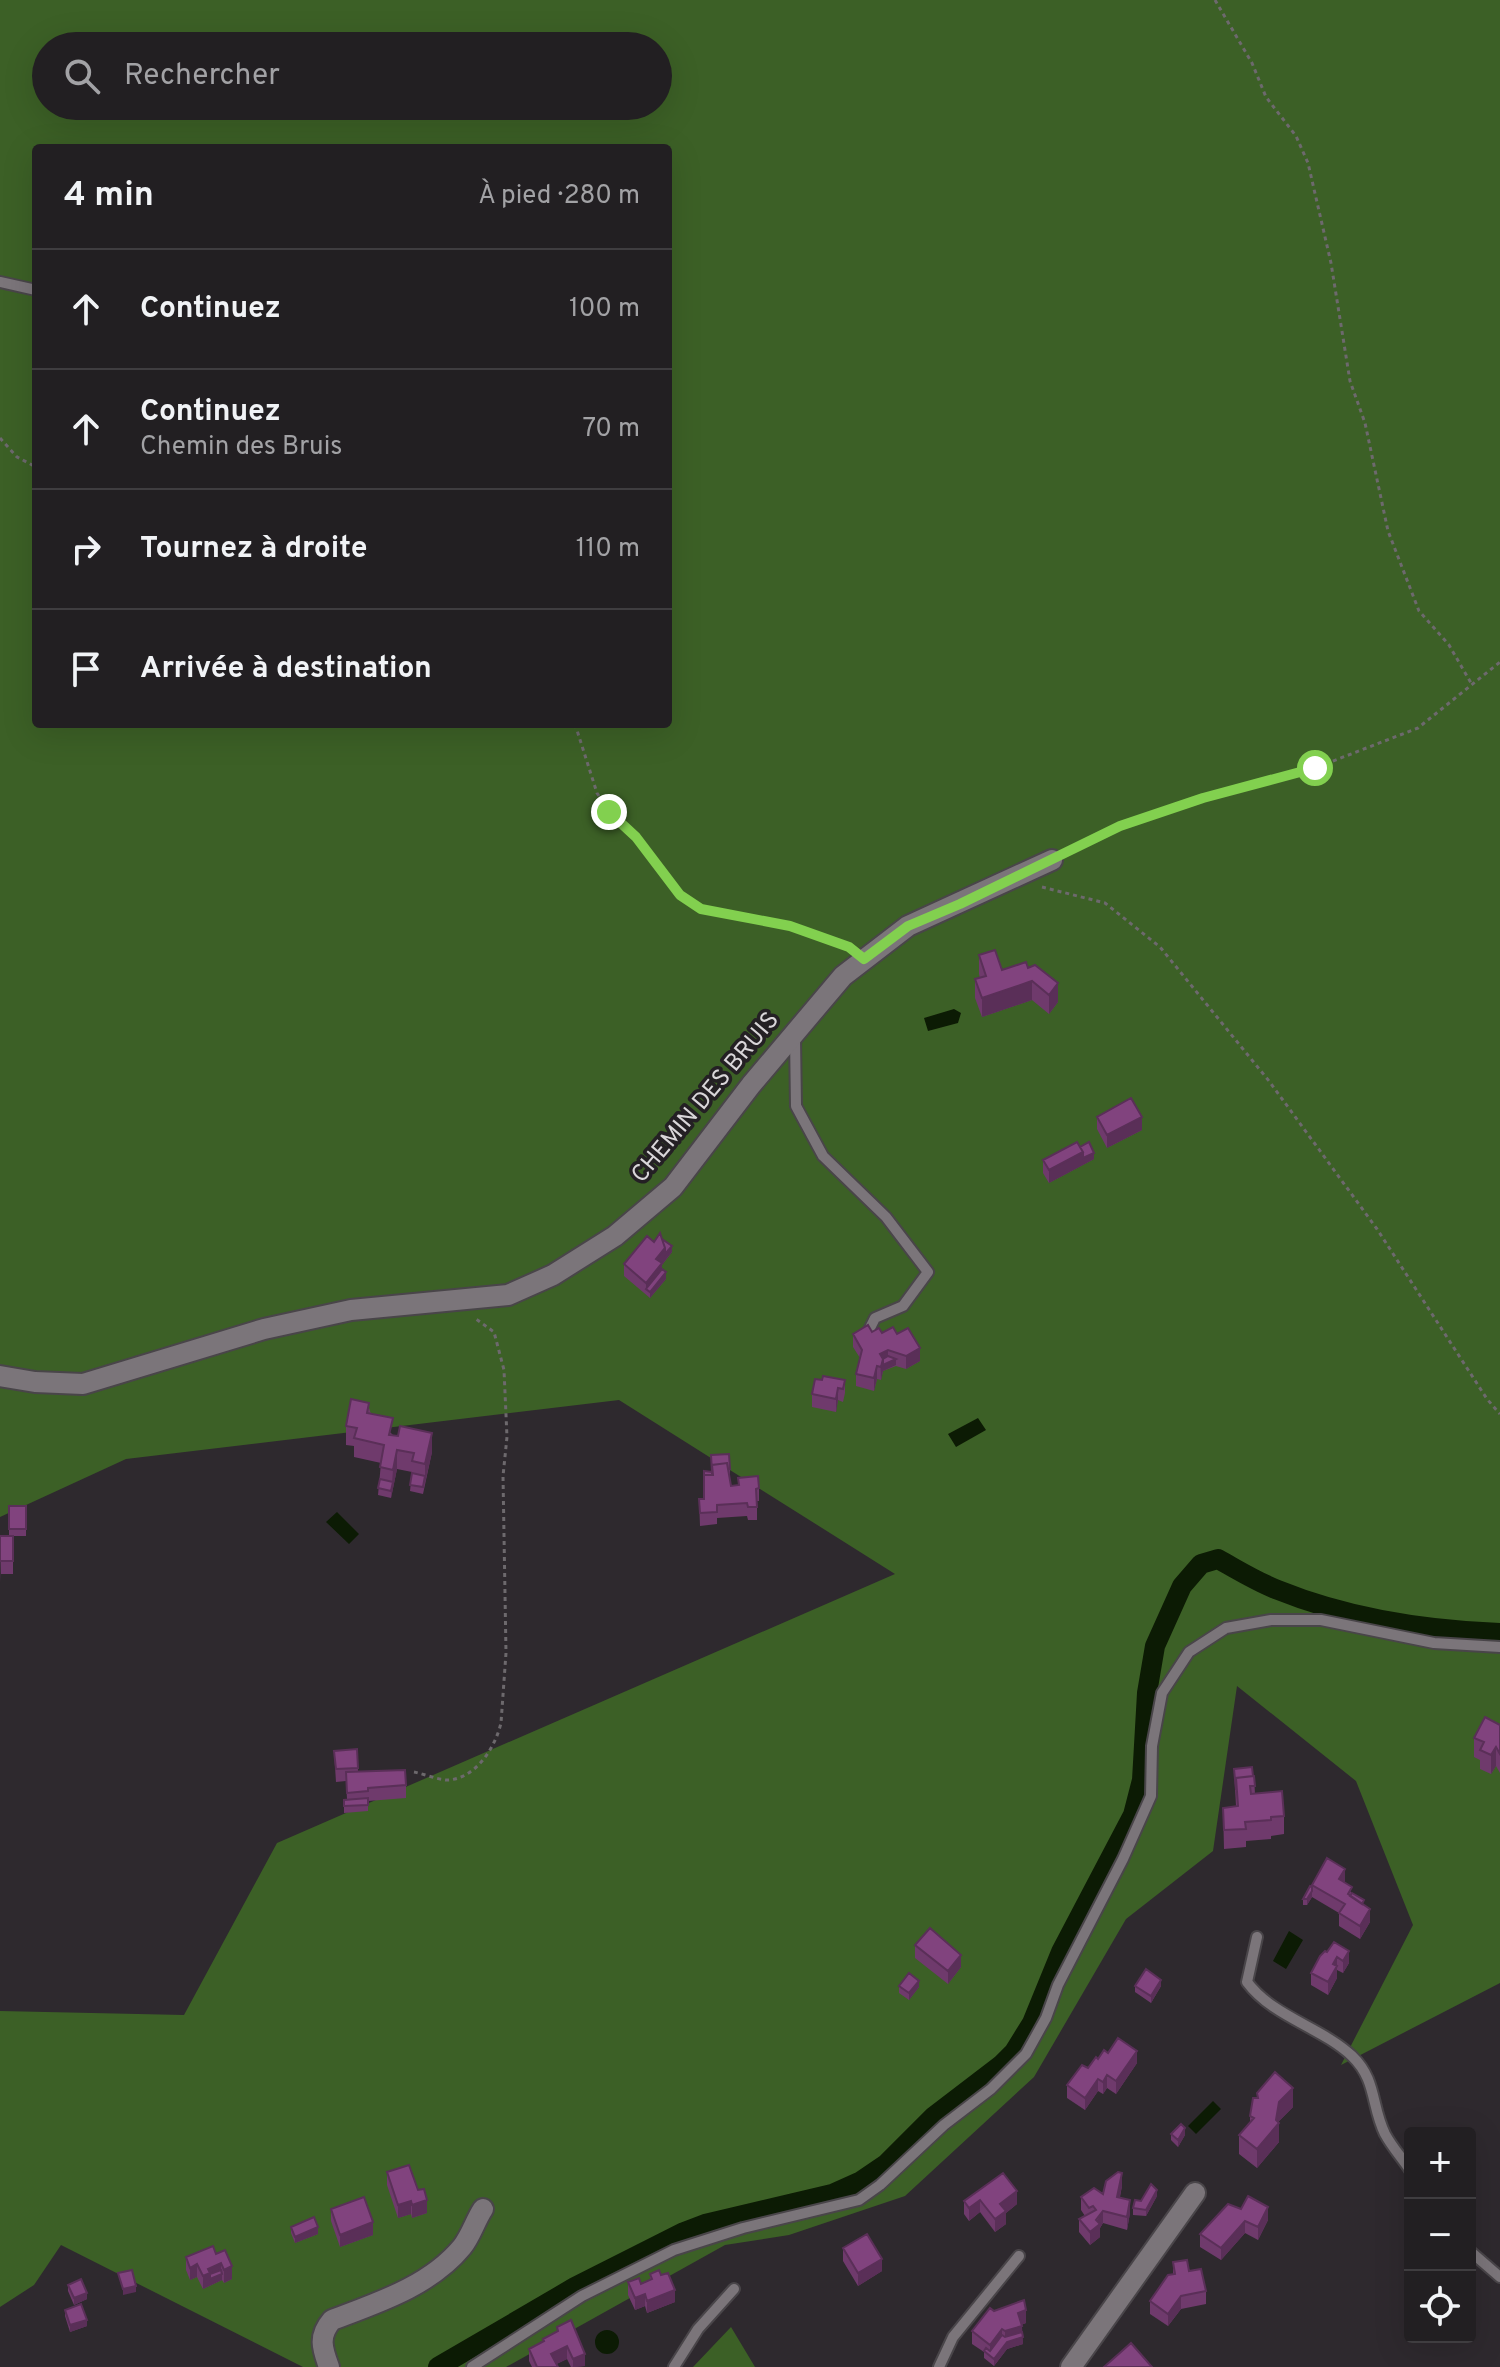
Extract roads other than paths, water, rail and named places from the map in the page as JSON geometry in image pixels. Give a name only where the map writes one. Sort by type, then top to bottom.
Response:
[{"type":"street","name":"CHEMIN DES BRUIS","points":[[0,1376],[35,1382],[83,1384],[264,1329],[351,1310],[508,1295],[553,1275],[615,1236],[673,1187],[843,976],[908,926],[1052,860]]},
{"type":"street","points":[[1071,2367],[1195,2193]]},
{"type":"street","points":[[329,2367],[321,2339],[323,2330],[332,2320],[405,2290],[439,2270],[465,2244],[483,2209]]},
{"type":"lane","points":[[0,282],[32,289]]},
{"type":"lane","points":[[795,1032],[796,1106],[823,1156],[886,1217],[928,1272],[903,1306],[875,1318],[870,1328]]},
{"type":"lane","points":[[472,2367],[582,2296],[674,2250],[743,2228],[859,2200],[880,2185],[944,2125],[991,2089],[1026,2054],[1123,1859],[1151,1796],[1152,1746],[1162,1693],[1189,1652],[1226,1628],[1271,1620],[1321,1620],[1434,1643],[1500,1647]]},
{"type":"lane","points":[[1257,1937],[1247,1982],[1258,1997],[1351,2055],[1369,2076],[1386,2135],[1404,2161]]},
{"type":"lane","points":[[939,2367],[953,2337],[1019,2256]]},
{"type":"lane","points":[[1476,2256],[1500,2277]]},
{"type":"lane","points":[[674,2367],[698,2329],[734,2289]]},
{"type":"waterway","points":[[438,2367],[575,2287],[684,2232],[705,2224],[832,2194],[861,2181],[886,2164],[933,2117],[1014,2052],[1032,2023],[1061,1952],[1133,1815],[1142,1780],[1147,1693],[1155,1646],[1182,1586],[1201,1564],[1218,1559],[1278,1590],[1359,1615],[1444,1629],[1500,1633]]}]
